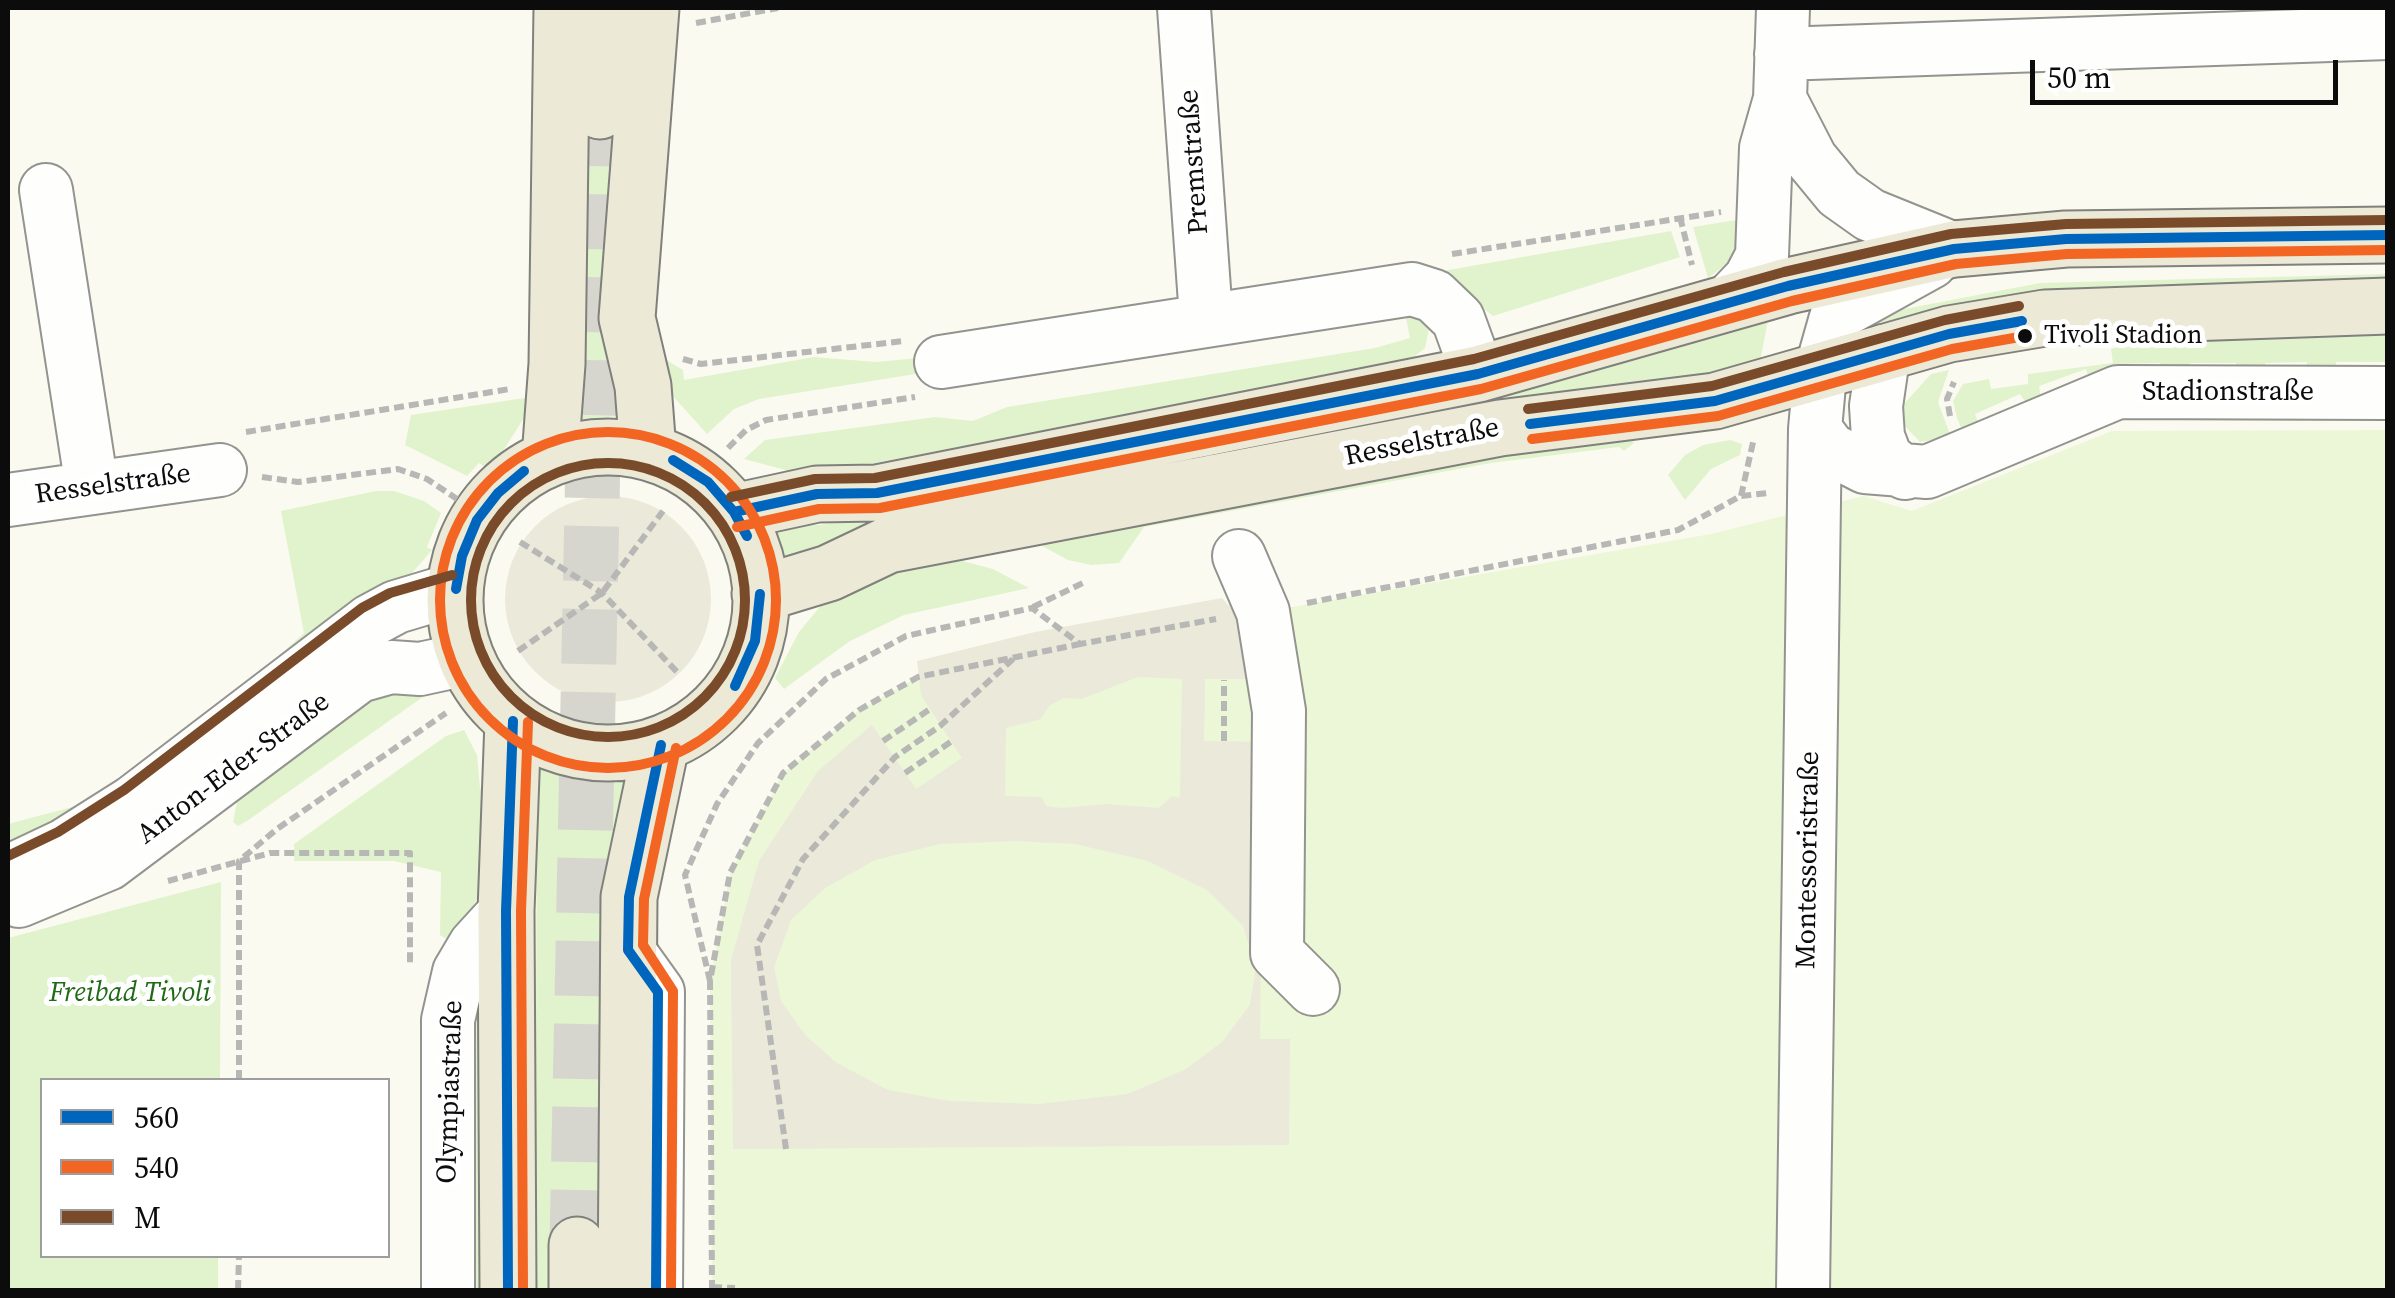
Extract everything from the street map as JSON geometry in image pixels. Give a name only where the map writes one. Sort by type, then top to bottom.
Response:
[{"type":"main road","points":[[550,458],[557,364],[562,8]]},
{"type":"main road","points":[[600,111],[602,8]]},
{"type":"main road","points":[[648,451],[643,386],[627,318],[651,20]]},
{"type":"main road","name":"Resselstraße","points":[[734,512],[817,494],[877,493],[1478,374],[1726,302],[1954,249],[2066,239],[2388,234]]},
{"type":"main road","name":"Resselstraße","points":[[760,594],[829,572],[888,545],[1500,428],[1716,401],[1949,334],[2045,318],[2388,306]]},
{"type":"main road","points":[[595,447],[648,451],[708,482],[734,512],[747,536],[760,594],[755,641],[734,686],[688,732],[661,745],[591,752],[558,745],[513,721],[482,688],[458,633],[456,589],[462,556],[477,520],[511,482],[550,458],[595,447]]},
{"type":"main road","points":[[508,1290],[506,911],[513,721]]},
{"type":"main road","points":[[626,1290],[629,897],[661,745]]},
{"type":"street","name":"Premstraße","points":[[1184,8],[1206,318]]},
{"type":"street","points":[[1782,54],[2388,33]]},
{"type":"street","points":[[1782,54],[1811,159],[1839,193],[1870,215],[1954,249]]},
{"type":"street","points":[[1726,302],[1750,279],[1762,256],[1766,148],[1782,54]]},
{"type":"street","points":[[46,190],[92,486]]},
{"type":"street","points":[[1816,429],[1820,374],[1837,314],[1954,249]]},
{"type":"street","name":"Resselstraße","points":[[941,362],[1412,289],[1434,296],[1458,318],[1478,374]]},
{"type":"street","points":[[1884,351],[1876,406],[1878,437],[1886,458],[1905,472]]},
{"type":"street","name":"Stadionstraße","points":[[1816,429],[1830,450],[1846,459],[1905,472],[1927,472],[2118,392],[2388,393]]},
{"type":"street","name":"Montessoristraße","points":[[1803,1290],[1816,429]]},
{"type":"street","name":"Resselstraße","points":[[8,500],[220,470]]},
{"type":"street","points":[[1240,556],[1263,612],[1279,711],[1277,953],[1313,989]]},
{"type":"street","name":"Anton-Eder-Straße","points":[[8,872],[64,845],[133,802],[276,688],[370,621],[396,607],[456,589]]},
{"type":"street","name":"Anton-Eder-Straße","points":[[8,904],[54,890],[108,864],[360,676],[390,667],[478,673]]},
{"type":"street","name":"Olympiastraße","points":[[448,1290],[447,1045],[452,996],[475,945],[506,911]]},
{"type":"street","points":[[628,950],[658,992],[656,1290]]},
{"type":"path","points":[[651,20],[778,8]]},
{"type":"path","points":[[1434,256],[1732,210]]},
{"type":"path","points":[[1680,217],[1682,228]]},
{"type":"path","points":[[672,350],[700,364],[918,339],[941,362],[919,397],[766,420],[746,430],[728,448]]},
{"type":"path","points":[[457,499],[427,479],[398,469],[298,482],[220,470],[238,434],[532,386],[557,364]]},
{"type":"path","points":[[1953,424],[1947,399],[1952,384],[1962,376]]},
{"type":"path","points":[[239,1078],[239,861],[478,673],[602,594],[663,511]]},
{"type":"path","points":[[520,542],[602,594],[679,674]]},
{"type":"path","points":[[1032,608],[1085,582]]},
{"type":"path","points":[[735,1288],[712,1289],[710,981],[730,874],[783,773],[859,710],[918,677],[1080,644]]},
{"type":"path","points":[[786,1148],[757,945],[802,859],[894,758],[940,726],[1015,657]]},
{"type":"path","points":[[1224,679],[1224,742]]},
{"type":"path","points":[[884,741],[930,709]]},
{"type":"path","points":[[905,774],[952,741]]},
{"type":"path","points":[[710,981],[685,875],[716,804],[758,742]]},
{"type":"path","points":[[239,861],[270,852],[410,853],[410,972]]},
{"type":"path","points":[[238,1258],[238,1290]]},
{"type":"green space","points":[[572,111],[628,114],[620,416],[568,421]]},
{"type":"green space","points":[[1749,218],[1732,260],[1708,278],[1693,227]]},
{"type":"green space","points":[[1671,231],[1680,257],[1493,316],[1437,272]]},
{"type":"green space","points":[[2387,274],[2387,286],[1860,335],[1861,330],[1894,311],[2040,283]]},
{"type":"green space","points":[[1405,313],[1417,313],[1430,324],[1425,348],[1410,360],[808,476],[744,459],[765,440],[935,417],[973,421],[1007,407],[1375,348],[1410,338]]},
{"type":"green space","points":[[1769,315],[1759,367],[861,529],[825,544],[788,569],[775,531],[788,524],[820,525],[890,512]]},
{"type":"green space","points":[[2387,326],[2387,374],[2385,362],[2336,362],[2336,371],[2307,373],[2307,362],[2265,363],[2265,372],[2236,373],[2236,363],[2190,363],[2190,372],[2161,373],[2160,363],[2115,364],[2115,371],[2088,376],[2086,369],[2039,386],[2041,398],[2027,404],[2020,394],[1975,414],[1978,422],[1963,432],[1953,401],[1963,384],[1989,379],[1991,389],[2028,384],[2028,374],[2113,363],[2111,349],[2146,337]]},
{"type":"green space","points":[[659,345],[668,361],[683,370],[684,380],[814,357],[876,362],[918,358],[922,373],[759,399],[734,409],[707,434],[672,395],[660,370]]},
{"type":"green space","points":[[1949,370],[1938,402],[1951,437],[1920,442],[1902,423],[1903,405],[1931,374]]},
{"type":"green space","points":[[538,396],[503,451],[486,468],[479,463],[467,476],[405,445],[411,415]]},
{"type":"green space","points":[[2387,430],[2387,1290],[712,1290],[710,981],[730,873],[783,773],[859,710],[918,677],[1080,644],[1711,534],[1863,496],[1912,511],[2112,431]]},
{"type":"green space","points":[[1631,439],[1634,443],[1624,451],[1619,447],[1491,463],[1144,527],[1119,563],[1091,565],[1068,560],[1035,542],[1453,461]]},
{"type":"green space","points":[[1730,440],[1742,444],[1740,455],[1711,469],[1685,500],[1668,475],[1685,455],[1703,445]]},
{"type":"green space","points":[[376,491],[394,491],[424,501],[441,513],[427,547],[432,550],[398,589],[341,623],[174,759],[89,818],[8,860],[8,824],[95,801],[124,785],[198,730],[304,633],[281,511]]},
{"type":"green space","points":[[955,559],[993,569],[1029,588],[904,615],[850,641],[784,689],[775,678],[799,632],[833,591],[876,573]]},
{"type":"green space","points":[[402,687],[430,692],[247,821],[238,826],[233,822],[239,792],[339,704]]},
{"type":"green space","points":[[464,730],[477,755],[480,788],[488,788],[485,867],[477,899],[453,943],[440,935],[441,872],[394,861],[294,861],[294,844],[446,736]]},
{"type":"green space","points":[[537,770],[593,781],[630,780],[612,1244],[549,1243],[549,1290],[535,1290]]},
{"type":"green space","name":"Freibad Tivoli","points":[[221,882],[220,1078],[40,1078],[40,1258],[218,1258],[218,1290],[8,1290],[8,938]]},
{"type":"green space","points":[[486,971],[485,1290],[475,1290],[475,1072],[468,1049]]},
{"type":"shaded area","points":[[608,496],[647,504],[681,526],[703,560],[711,599],[703,638],[681,672],[647,694],[608,702],[569,694],[535,672],[513,638],[505,599],[513,560],[535,526],[569,504]]},
{"type":"shaded area","points":[[1222,598],[1237,615],[1264,679],[1205,679],[1204,741],[1263,742],[1260,1039],[1290,1039],[1289,1145],[733,1149],[731,960],[759,861],[818,771],[872,725],[916,789],[962,758],[921,695],[917,661],[1035,632]],"holes":[[[1138,677],[1182,679],[1180,798],[1172,796],[1159,808],[1106,804],[1062,808],[1046,806],[1041,797],[1005,796],[1006,728],[1041,719],[1049,706],[1064,698],[1081,699]],[[940,844],[1075,844],[1148,861],[1207,890],[1243,926],[1256,967],[1250,1005],[1222,1042],[1186,1069],[1128,1094],[1039,1104],[949,1101],[888,1090],[837,1063],[805,1035],[781,1001],[774,967],[791,920],[825,888],[875,860]]]},
{"type":"tunnel","points":[[577,1245],[600,111]]},
{"type":"transit line","name":"M","points":[[731,497],[815,479],[875,478],[1474,359],[1784,272],[1951,234],[2066,224],[2388,220]]},
{"type":"transit line","name":"560","points":[[734,512],[817,494],[877,493],[1478,374],[1788,286],[1954,249],[2066,239],[2388,235]]},
{"type":"transit line","name":"540","points":[[737,527],[819,509],[880,508],[1481,389],[1792,301],[1956,264],[2067,254],[2388,250]]},
{"type":"transit line","name":"M","points":[[1528,409],[1712,386],[1945,320],[2019,306]]},
{"type":"transit line","name":"560","points":[[1530,424],[1715,401],[1949,334],[2022,321]]},
{"type":"transit line","name":"540","points":[[1532,439],[1718,416],[1952,349],[2025,336]]},
{"type":"transit line","name":"540","points":[[608,432],[641,435],[672,445],[701,460],[727,481],[748,507],[763,536],[773,567],[776,600],[773,633],[763,664],[748,693],[727,719],[701,740],[672,755],[641,765],[608,768],[575,765],[544,755],[515,740],[489,719],[468,693],[453,664],[443,633],[440,600],[443,567],[453,536],[468,507],[489,481],[515,460],[544,445],[575,435],[608,432]]},
{"type":"transit line","name":"560","points":[[673,460],[708,482],[734,512],[747,536]]},
{"type":"transit line","name":"M","points":[[608,463],[635,465],[661,473],[705,503],[735,547],[743,573],[745,600],[743,627],[735,653],[705,697],[661,727],[635,735],[608,737],[581,735],[555,727],[511,697],[481,653],[473,627],[471,600],[473,573],[481,547],[511,503],[555,473],[581,465],[608,463]]},
{"type":"transit line","name":"560","points":[[456,589],[462,556],[477,520],[498,493],[524,471]]},
{"type":"transit line","name":"M","points":[[8,856],[58,832],[124,790],[362,608],[390,593],[452,575]]},
{"type":"transit line","name":"560","points":[[735,686],[755,641],[760,594]]},
{"type":"transit line","name":"560","points":[[508,1290],[506,911],[513,721]]},
{"type":"transit line","name":"540","points":[[523,1290],[521,911],[528,722]]},
{"type":"transit line","name":"560","points":[[656,1290],[658,992],[628,950],[629,897],[661,745]]},
{"type":"transit line","name":"540","points":[[671,1290],[673,991],[643,945],[644,899],[676,748]]},
{"type":"place","name":"Tivoli Stadion","points":[[2025,336]]}]
